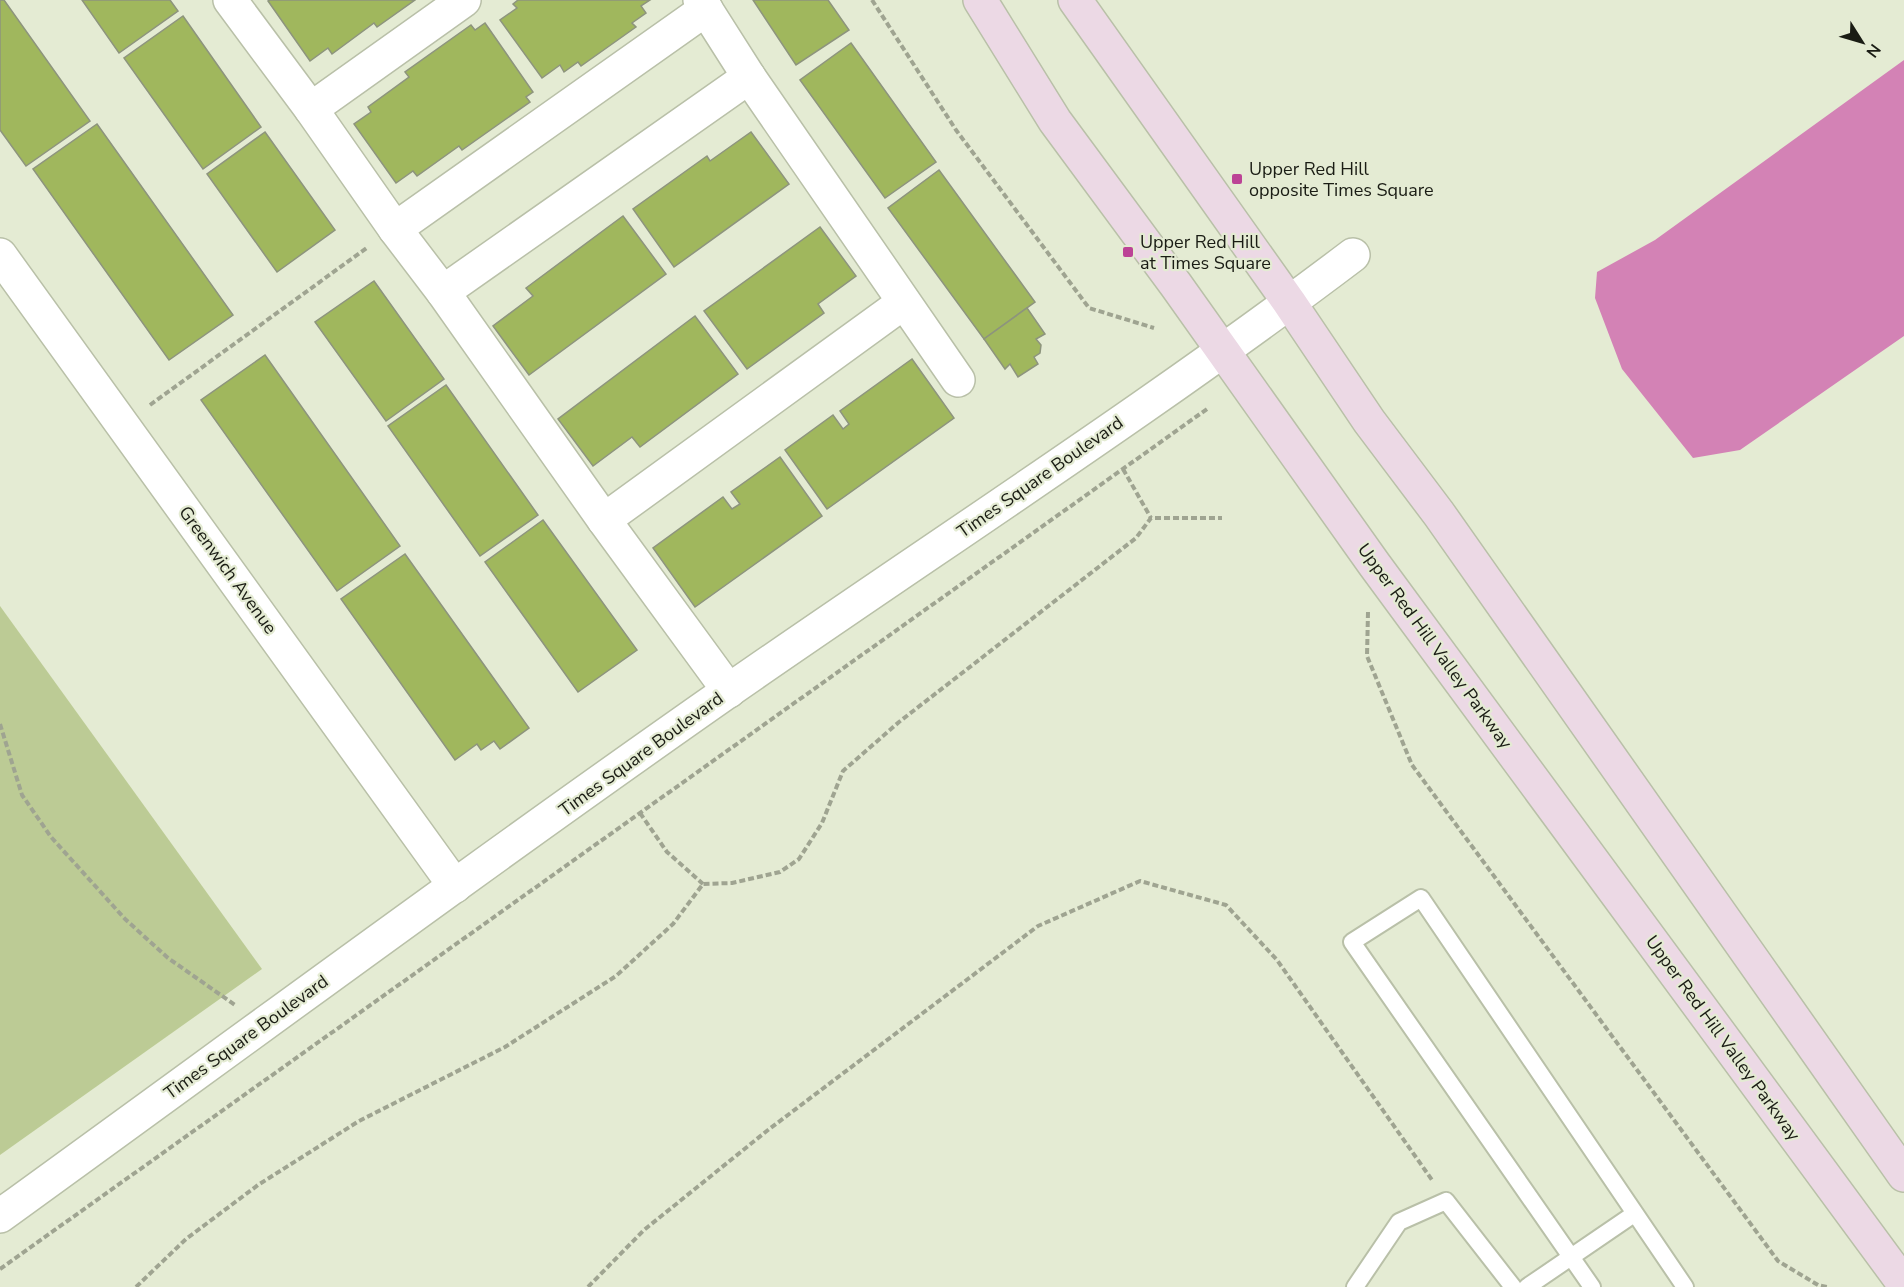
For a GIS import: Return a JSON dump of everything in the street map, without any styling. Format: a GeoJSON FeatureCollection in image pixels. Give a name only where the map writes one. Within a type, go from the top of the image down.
{"type":"FeatureCollection","features":[{"type":"Feature","properties":{"kind":"main road","name":"Upper Red Hill Valley Parkway"},"geometry":{"type":"LineString","coordinates":[[980,0],[1055,121],[1308,469],[1374,564],[1904,1284]]}},
{"type":"Feature","properties":{"kind":"main road"},"geometry":{"type":"LineString","coordinates":[[1075,0],[1289,302],[1369,421],[1439,514],[1904,1175]]}},
{"type":"Feature","properties":{"kind":"street"},"geometry":{"type":"LineString","coordinates":[[230,0],[311,109],[383,237],[443,292],[604,520],[729,691]]}},
{"type":"Feature","properties":{"kind":"street"},"geometry":{"type":"LineString","coordinates":[[311,109],[464,0]]}},
{"type":"Feature","properties":{"kind":"street"},"geometry":{"type":"LineString","coordinates":[[383,237],[703,4],[748,77],[958,380]]}},
{"type":"Feature","properties":{"kind":"street"},"geometry":{"type":"LineString","coordinates":[[443,292],[748,77]]}},
{"type":"Feature","properties":{"kind":"street","name":"Greenwich Avenue"},"geometry":{"type":"LineString","coordinates":[[0,255],[455,886]]}},
{"type":"Feature","properties":{"kind":"street","name":"Times Square Boulevard"},"geometry":{"type":"LineString","coordinates":[[0,1216],[455,886],[729,691],[1223,351],[1353,255]]}},
{"type":"Feature","properties":{"kind":"street"},"geometry":{"type":"LineString","coordinates":[[604,520],[903,303]]}},
{"type":"Feature","properties":{"kind":"lane"},"geometry":{"type":"LineString","coordinates":[[1592,1287],[1352,942],[1421,898],[1685,1287]]}},
{"type":"Feature","properties":{"kind":"lane"},"geometry":{"type":"LineString","coordinates":[[1355,1287],[1399,1222],[1446,1200],[1514,1287]]}},
{"type":"Feature","properties":{"kind":"lane"},"geometry":{"type":"LineString","coordinates":[[1527,1287],[1634,1214]]}},
{"type":"Feature","properties":{"kind":"path"},"geometry":{"type":"LineString","coordinates":[[872,0],[956,129],[1089,308],[1154,328]]}},
{"type":"Feature","properties":{"kind":"path"},"geometry":{"type":"LineString","coordinates":[[150,405],[383,237]]}},
{"type":"Feature","properties":{"kind":"path"},"geometry":{"type":"LineString","coordinates":[[0,1269],[1207,409]]}},
{"type":"Feature","properties":{"kind":"path"},"geometry":{"type":"LineString","coordinates":[[1123,468],[1150,518]]}},
{"type":"Feature","properties":{"kind":"path"},"geometry":{"type":"LineString","coordinates":[[1150,518],[1222,518]]}},
{"type":"Feature","properties":{"kind":"path"},"geometry":{"type":"LineString","coordinates":[[640,813],[667,852],[703,884],[732,883],[780,872],[800,859],[822,823],[843,771],[899,722],[1136,538],[1150,518]]}},
{"type":"Feature","properties":{"kind":"path"},"geometry":{"type":"LineString","coordinates":[[1368,611],[1367,656],[1412,765],[1778,1261],[1818,1285],[1827,1287]]}},
{"type":"Feature","properties":{"kind":"path"},"geometry":{"type":"LineString","coordinates":[[0,724],[22,795],[51,837],[125,918],[168,958],[236,1005]]}},
{"type":"Feature","properties":{"kind":"path"},"geometry":{"type":"LineString","coordinates":[[588,1287],[653,1222],[768,1130],[1038,926],[1140,881],[1226,905],[1277,960],[1446,1200]]}},
{"type":"Feature","properties":{"kind":"path"},"geometry":{"type":"LineString","coordinates":[[136,1287],[186,1239],[258,1185],[359,1121],[505,1047],[615,976],[673,924],[703,884]]}},
{"type":"Feature","properties":{"kind":"green space"},"geometry":{"type":"Polygon","coordinates":[[[0,606],[262,969],[0,1155],[0,606]]]}},
{"type":"Feature","properties":{"kind":"shaded area"},"geometry":{"type":"Polygon","coordinates":[[[1904,60],[1904,336],[1740,450],[1693,458],[1622,369],[1595,298],[1597,272],[1655,240],[1904,60]]]}},
{"type":"Feature","properties":{"kind":"building"},"geometry":{"type":"Polygon","coordinates":[[[0,0],[4,0],[90,121],[26,166],[0,130],[0,0]]]}},
{"type":"Feature","properties":{"kind":"building"},"geometry":{"type":"Polygon","coordinates":[[[82,0],[170,0],[178,11],[119,53],[82,0]]]}},
{"type":"Feature","properties":{"kind":"building"},"geometry":{"type":"Polygon","coordinates":[[[415,0],[377,27],[374,23],[332,54],[328,48],[310,61],[268,1],[415,0]]]}},
{"type":"Feature","properties":{"kind":"building"},"geometry":{"type":"Polygon","coordinates":[[[518,0],[650,0],[641,6],[646,13],[632,23],[636,27],[581,66],[578,62],[564,72],[560,65],[542,78],[500,20],[517,8],[513,4],[518,0]]]}},
{"type":"Feature","properties":{"kind":"building"},"geometry":{"type":"Polygon","coordinates":[[[753,0],[828,0],[849,30],[796,65],[753,0]]]}},
{"type":"Feature","properties":{"kind":"building"},"geometry":{"type":"Polygon","coordinates":[[[183,16],[261,127],[203,169],[124,58],[183,16]]]}},
{"type":"Feature","properties":{"kind":"building"},"geometry":{"type":"Polygon","coordinates":[[[485,23],[533,92],[526,97],[530,102],[462,150],[459,146],[417,176],[413,171],[396,183],[354,124],[371,112],[368,107],[409,77],[405,72],[471,25],[475,30],[485,23]]]}},
{"type":"Feature","properties":{"kind":"building"},"geometry":{"type":"Polygon","coordinates":[[[851,43],[936,162],[885,198],[800,80],[851,43]]]}},
{"type":"Feature","properties":{"kind":"building"},"geometry":{"type":"Polygon","coordinates":[[[97,124],[233,315],[169,360],[33,169],[97,124]]]}},
{"type":"Feature","properties":{"kind":"building"},"geometry":{"type":"Polygon","coordinates":[[[265,132],[335,230],[277,272],[207,174],[265,132]]]}},
{"type":"Feature","properties":{"kind":"building"},"geometry":{"type":"Polygon","coordinates":[[[751,132],[789,184],[674,267],[633,209],[707,156],[710,161],[751,132]]]}},
{"type":"Feature","properties":{"kind":"building"},"geometry":{"type":"Polygon","coordinates":[[[939,170],[1035,302],[984,339],[888,208],[939,170]]]}},
{"type":"Feature","properties":{"kind":"building"},"geometry":{"type":"Polygon","coordinates":[[[623,216],[666,274],[529,375],[493,326],[533,296],[526,288],[623,216]]]}},
{"type":"Feature","properties":{"kind":"building"},"geometry":{"type":"Polygon","coordinates":[[[820,227],[856,276],[818,304],[824,313],[747,369],[704,311],[820,227]]]}},
{"type":"Feature","properties":{"kind":"building"},"geometry":{"type":"Polygon","coordinates":[[[374,281],[444,379],[386,421],[315,322],[374,281]]]}},
{"type":"Feature","properties":{"kind":"building"},"geometry":{"type":"Polygon","coordinates":[[[1027,308],[1045,334],[1036,339],[1041,345],[1040,353],[1034,357],[1038,364],[1018,377],[1010,364],[1005,369],[984,339],[1027,308]]]}},
{"type":"Feature","properties":{"kind":"building"},"geometry":{"type":"Polygon","coordinates":[[[695,316],[738,374],[640,447],[632,437],[593,466],[558,419],[695,316]]]}},
{"type":"Feature","properties":{"kind":"building"},"geometry":{"type":"Polygon","coordinates":[[[265,355],[400,546],[337,591],[201,400],[265,355]]]}},
{"type":"Feature","properties":{"kind":"building"},"geometry":{"type":"Polygon","coordinates":[[[912,359],[954,418],[827,509],[785,450],[833,415],[843,429],[849,424],[840,411],[912,359]]]}},
{"type":"Feature","properties":{"kind":"building"},"geometry":{"type":"Polygon","coordinates":[[[446,385],[538,515],[480,556],[388,426],[446,385]]]}},
{"type":"Feature","properties":{"kind":"building"},"geometry":{"type":"Polygon","coordinates":[[[780,457],[822,516],[695,607],[653,548],[723,497],[732,509],[740,504],[731,492],[780,457]]]}},
{"type":"Feature","properties":{"kind":"building"},"geometry":{"type":"Polygon","coordinates":[[[543,520],[637,650],[578,692],[485,562],[543,520]]]}},
{"type":"Feature","properties":{"kind":"building"},"geometry":{"type":"Polygon","coordinates":[[[405,554],[529,728],[500,749],[494,741],[481,750],[477,744],[455,760],[341,599],[405,554]]]}},
{"type":"Feature","properties":{"kind":"place","name":"Upper Red Hill opposite Times Square"},"geometry":{"type":"Point","coordinates":[1237,179]}},
{"type":"Feature","properties":{"kind":"place","name":"Upper Red Hill at Times Square"},"geometry":{"type":"Point","coordinates":[1128,252]}}]}
